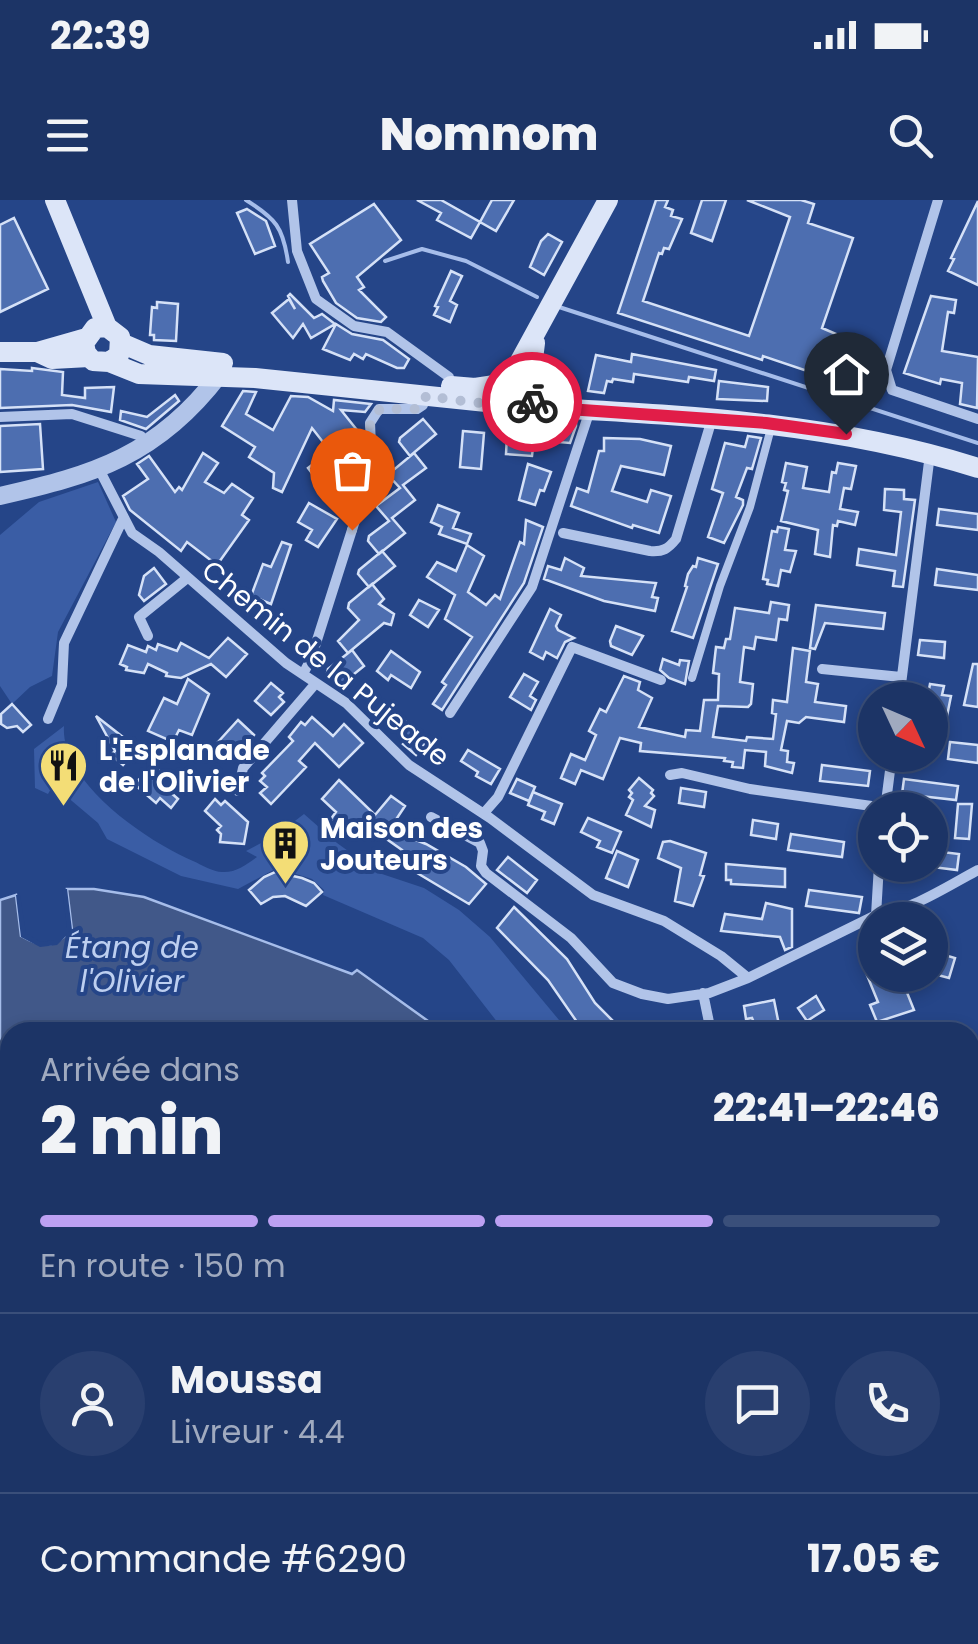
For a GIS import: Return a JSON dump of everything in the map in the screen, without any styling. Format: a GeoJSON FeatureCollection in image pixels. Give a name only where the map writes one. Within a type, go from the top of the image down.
{"type":"FeatureCollection","features":[{"type":"Feature","properties":{"kind":"main road"},"geometry":{"type":"LineString","coordinates":[[55,200],[82,261],[96,343],[140,374],[218,375],[496,404],[524,388],[538,332],[608,200]]}},
{"type":"Feature","properties":{"kind":"main road"},"geometry":{"type":"LineString","coordinates":[[0,352],[37,352],[52,359],[96,343],[119,355],[122,343],[166,358],[450,386],[524,388],[587,408],[772,424],[855,436],[978,468]]}},
{"type":"Feature","properties":{"kind":"street"},"geometry":{"type":"LineString","coordinates":[[292,200],[297,251],[316,299],[354,326],[388,332],[450,377],[450,386]]}},
{"type":"Feature","properties":{"kind":"street"},"geometry":{"type":"LineString","coordinates":[[938,200],[886,370],[892,390],[978,418]]}},
{"type":"Feature","properties":{"kind":"street"},"geometry":{"type":"LineString","coordinates":[[0,496],[73,480],[146,445],[175,424],[218,375]]}},
{"type":"Feature","properties":{"kind":"street"},"geometry":{"type":"LineString","coordinates":[[303,674],[372,467],[370,423],[380,409],[417,409],[426,396]]}},
{"type":"Feature","properties":{"kind":"street"},"geometry":{"type":"LineString","coordinates":[[450,713],[532,587],[587,408]]}},
{"type":"Feature","properties":{"kind":"street"},"geometry":{"type":"LineString","coordinates":[[0,417],[72,414],[141,436],[146,445]]}},
{"type":"Feature","properties":{"kind":"street"},"geometry":{"type":"LineString","coordinates":[[563,533],[650,551],[662,552],[671,546],[712,418]]}},
{"type":"Feature","properties":{"kind":"street"},"geometry":{"type":"LineString","coordinates":[[901,682],[930,454]]}},
{"type":"Feature","properties":{"kind":"street","name":"Chemin de la Pujeade"},"geometry":{"type":"LineString","coordinates":[[99,469],[132,533],[375,728],[409,765],[484,813],[592,894],[664,921],[721,956],[748,978]]}},
{"type":"Feature","properties":{"kind":"street"},"geometry":{"type":"LineString","coordinates":[[48,719],[62,685],[64,642],[122,519]]}},
{"type":"Feature","properties":{"kind":"street"},"geometry":{"type":"LineString","coordinates":[[148,636],[139,618],[186,579]]}},
{"type":"Feature","properties":{"kind":"street"},"geometry":{"type":"LineString","coordinates":[[484,813],[498,797],[572,648],[661,680]]}},
{"type":"Feature","properties":{"kind":"street"},"geometry":{"type":"LineString","coordinates":[[822,670],[901,678]]}},
{"type":"Feature","properties":{"kind":"street"},"geometry":{"type":"LineString","coordinates":[[238,791],[243,768],[316,683]]}},
{"type":"Feature","properties":{"kind":"street"},"geometry":{"type":"LineString","coordinates":[[670,775],[682,772],[750,789],[858,805]]}},
{"type":"Feature","properties":{"kind":"street"},"geometry":{"type":"LineString","coordinates":[[431,817],[480,843],[486,872],[572,938],[613,982],[642,994],[668,999],[703,994],[748,978],[858,924]]}},
{"type":"Feature","properties":{"kind":"street"},"geometry":{"type":"LineString","coordinates":[[916,902],[978,870]]}},
{"type":"Feature","properties":{"kind":"street"},"geometry":{"type":"LineString","coordinates":[[703,994],[709,1022]]}},
{"type":"Feature","properties":{"kind":"lane"},"geometry":{"type":"LineString","coordinates":[[692,678],[720,586],[750,507],[772,424]]}},
{"type":"Feature","properties":{"kind":"shaded area"},"geometry":{"type":"Polygon","coordinates":[[[98,482],[116,522],[58,632],[52,676],[30,687],[12,704],[0,686],[0,535],[39,502],[98,482]]]}},
{"type":"Feature","properties":{"kind":"shaded area"},"geometry":{"type":"Polygon","coordinates":[[[64,726],[76,768],[110,807],[153,839],[211,870],[231,871],[245,866],[257,857],[246,851],[304,814],[379,873],[424,888],[459,910],[490,937],[561,1022],[497,1022],[449,960],[423,938],[323,895],[324,890],[312,879],[277,868],[238,889],[181,876],[107,839],[98,823],[53,785],[48,794],[35,788],[34,749],[64,726]]]}},
{"type":"Feature","properties":{"kind":"water","name":"Étang de l'Olivier"},"geometry":{"type":"Polygon","coordinates":[[[67,889],[144,897],[352,974],[357,970],[429,1022],[0,1022],[0,900],[16,895],[21,936],[36,943],[48,945],[72,930],[67,889]]]}},
{"type":"Feature","properties":{"kind":"pier"},"geometry":{"type":"Polygon","coordinates":[[[62,889],[67,889],[72,930],[57,945],[40,947],[21,937],[16,895],[20,895],[26,933],[41,942],[54,940],[67,928],[62,889]]]}},
{"type":"Feature","properties":{"kind":"building"},"geometry":{"type":"Polygon","coordinates":[[[417,200],[441,200],[480,222],[471,238],[437,220],[441,213],[417,200]]]}},
{"type":"Feature","properties":{"kind":"building"},"geometry":{"type":"Polygon","coordinates":[[[492,200],[514,200],[496,231],[480,222],[492,200]]]}},
{"type":"Feature","properties":{"kind":"building"},"geometry":{"type":"Polygon","coordinates":[[[656,200],[668,200],[665,207],[673,210],[671,216],[682,219],[669,249],[659,253],[643,301],[749,336],[790,217],[747,200],[801,200],[814,204],[808,223],[853,238],[822,328],[859,344],[847,379],[843,383],[763,356],[762,360],[618,313],[656,200]]]}},
{"type":"Feature","properties":{"kind":"building"},"geometry":{"type":"Polygon","coordinates":[[[702,200],[726,200],[712,241],[691,233],[702,200]]]}},
{"type":"Feature","properties":{"kind":"building"},"geometry":{"type":"Polygon","coordinates":[[[978,201],[978,285],[948,271],[978,201]]]}},
{"type":"Feature","properties":{"kind":"building"},"geometry":{"type":"Polygon","coordinates":[[[374,204],[401,240],[357,277],[364,287],[359,290],[386,317],[381,322],[357,318],[336,303],[322,277],[329,273],[310,244],[374,204]]]}},
{"type":"Feature","properties":{"kind":"building"},"geometry":{"type":"Polygon","coordinates":[[[247,209],[266,221],[275,246],[255,254],[237,213],[247,209]]]}},
{"type":"Feature","properties":{"kind":"building"},"geometry":{"type":"Polygon","coordinates":[[[14,218],[48,289],[0,312],[0,225],[14,218]]]}},
{"type":"Feature","properties":{"kind":"building"},"geometry":{"type":"Polygon","coordinates":[[[548,234],[562,242],[544,275],[530,267],[548,234]]]}},
{"type":"Feature","properties":{"kind":"building"},"geometry":{"type":"Polygon","coordinates":[[[451,271],[462,276],[450,301],[457,305],[450,322],[434,315],[451,271]]]}},
{"type":"Feature","properties":{"kind":"building"},"geometry":{"type":"Polygon","coordinates":[[[290,294],[314,318],[322,314],[335,324],[311,338],[303,324],[293,338],[272,313],[289,299],[295,309],[290,294]]]}},
{"type":"Feature","properties":{"kind":"building"},"geometry":{"type":"Polygon","coordinates":[[[931,296],[956,300],[954,313],[948,312],[942,351],[978,357],[977,408],[960,404],[962,383],[941,379],[940,384],[904,373],[931,296]]]}},
{"type":"Feature","properties":{"kind":"building"},"geometry":{"type":"Polygon","coordinates":[[[157,302],[178,304],[176,341],[154,340],[154,335],[150,335],[152,307],[157,308],[157,302]]]}},
{"type":"Feature","properties":{"kind":"building"},"geometry":{"type":"Polygon","coordinates":[[[336,324],[352,334],[383,340],[409,359],[404,368],[366,354],[363,359],[354,354],[350,360],[323,349],[336,324]]]}},
{"type":"Feature","properties":{"kind":"building"},"geometry":{"type":"Polygon","coordinates":[[[632,354],[716,370],[714,381],[689,377],[688,382],[634,374],[633,382],[607,381],[604,393],[588,391],[596,355],[631,362],[632,354]]]}},
{"type":"Feature","properties":{"kind":"building"},"geometry":{"type":"Polygon","coordinates":[[[0,369],[63,372],[62,395],[85,398],[85,388],[114,387],[111,412],[72,405],[0,408],[0,369]]]}},
{"type":"Feature","properties":{"kind":"building"},"geometry":{"type":"Polygon","coordinates":[[[719,381],[768,387],[767,401],[717,399],[719,381]]]}},
{"type":"Feature","properties":{"kind":"building"},"geometry":{"type":"Polygon","coordinates":[[[243,391],[256,392],[246,414],[273,430],[291,396],[308,397],[333,411],[334,400],[371,404],[365,412],[341,410],[357,430],[334,448],[345,461],[343,466],[320,484],[308,468],[330,451],[312,428],[282,492],[273,488],[274,473],[249,457],[255,447],[222,426],[243,391]]]}},
{"type":"Feature","properties":{"kind":"building"},"geometry":{"type":"Polygon","coordinates":[[[175,395],[179,401],[146,429],[120,420],[121,411],[147,417],[175,395]]]}},
{"type":"Feature","properties":{"kind":"building"},"geometry":{"type":"Polygon","coordinates":[[[508,417],[576,426],[570,443],[534,440],[532,456],[506,454],[508,417]]]}},
{"type":"Feature","properties":{"kind":"building"},"geometry":{"type":"Polygon","coordinates":[[[423,419],[436,434],[410,456],[400,438],[423,419]]]}},
{"type":"Feature","properties":{"kind":"building"},"geometry":{"type":"Polygon","coordinates":[[[40,424],[43,469],[0,472],[0,426],[40,424]]]}},
{"type":"Feature","properties":{"kind":"building"},"geometry":{"type":"Polygon","coordinates":[[[463,431],[484,433],[481,469],[460,467],[463,431]]]}},
{"type":"Feature","properties":{"kind":"building"},"geometry":{"type":"Polygon","coordinates":[[[748,436],[761,438],[752,469],[747,468],[736,497],[743,500],[743,505],[724,543],[708,537],[723,493],[712,489],[725,443],[745,447],[748,436]]]}},
{"type":"Feature","properties":{"kind":"building"},"geometry":{"type":"Polygon","coordinates":[[[604,438],[640,439],[671,446],[664,475],[621,466],[612,491],[647,502],[651,490],[671,496],[659,533],[633,525],[632,528],[571,506],[577,488],[588,492],[599,451],[604,451],[604,438]]]}},
{"type":"Feature","properties":{"kind":"building"},"geometry":{"type":"Polygon","coordinates":[[[203,453],[218,463],[205,482],[224,493],[232,484],[253,498],[242,515],[249,520],[217,565],[187,542],[181,551],[130,510],[123,496],[148,479],[137,464],[149,456],[175,492],[179,487],[182,490],[203,453]]]}},
{"type":"Feature","properties":{"kind":"building"},"geometry":{"type":"Polygon","coordinates":[[[414,453],[426,468],[403,485],[415,500],[392,518],[405,533],[379,554],[368,541],[369,536],[389,521],[376,506],[400,488],[389,476],[414,453]]]}},
{"type":"Feature","properties":{"kind":"building"},"geometry":{"type":"Polygon","coordinates":[[[786,463],[807,467],[803,488],[829,492],[832,472],[836,473],[838,463],[856,466],[851,489],[844,488],[840,509],[858,512],[855,525],[838,521],[837,526],[833,525],[830,557],[815,554],[818,530],[781,521],[788,491],[782,482],[786,463]]]}},
{"type":"Feature","properties":{"kind":"building"},"geometry":{"type":"Polygon","coordinates":[[[528,464],[551,472],[535,505],[519,500],[528,464]]]}},
{"type":"Feature","properties":{"kind":"building"},"geometry":{"type":"Polygon","coordinates":[[[885,489],[904,490],[904,499],[915,500],[903,587],[893,586],[895,571],[857,565],[859,549],[896,555],[901,512],[884,510],[885,489]]]}},
{"type":"Feature","properties":{"kind":"building"},"geometry":{"type":"Polygon","coordinates":[[[309,503],[337,519],[318,547],[306,540],[312,530],[298,522],[309,503]]]}},
{"type":"Feature","properties":{"kind":"building"},"geometry":{"type":"Polygon","coordinates":[[[438,505],[459,513],[453,528],[471,534],[467,544],[439,534],[442,527],[431,522],[438,505]]]}},
{"type":"Feature","properties":{"kind":"building"},"geometry":{"type":"Polygon","coordinates":[[[939,509],[978,514],[978,530],[937,525],[939,509]]]}},
{"type":"Feature","properties":{"kind":"building"},"geometry":{"type":"Polygon","coordinates":[[[526,520],[543,527],[524,583],[442,710],[433,704],[446,685],[442,682],[472,637],[445,619],[455,595],[427,577],[437,562],[456,571],[467,545],[484,556],[468,592],[486,605],[495,595],[500,599],[520,542],[524,544],[526,520]]]}},
{"type":"Feature","properties":{"kind":"building"},"geometry":{"type":"Polygon","coordinates":[[[778,527],[789,529],[785,550],[796,551],[790,572],[781,570],[778,586],[763,579],[772,531],[777,532],[778,527]]]}},
{"type":"Feature","properties":{"kind":"building"},"geometry":{"type":"Polygon","coordinates":[[[282,542],[291,545],[271,604],[251,596],[263,564],[271,567],[282,542]]]}},
{"type":"Feature","properties":{"kind":"building"},"geometry":{"type":"Polygon","coordinates":[[[382,551],[395,566],[369,587],[359,570],[382,551]]]}},
{"type":"Feature","properties":{"kind":"building"},"geometry":{"type":"Polygon","coordinates":[[[565,558],[584,568],[581,576],[656,583],[652,597],[658,598],[655,611],[604,601],[544,579],[548,566],[561,570],[565,558]]]}},
{"type":"Feature","properties":{"kind":"building"},"geometry":{"type":"Polygon","coordinates":[[[698,558],[718,564],[693,638],[672,631],[688,574],[696,567],[698,558]]]}},
{"type":"Feature","properties":{"kind":"building"},"geometry":{"type":"Polygon","coordinates":[[[154,568],[166,584],[144,601],[139,595],[144,576],[154,568]]]}},
{"type":"Feature","properties":{"kind":"building"},"geometry":{"type":"Polygon","coordinates":[[[937,569],[978,575],[978,590],[935,585],[937,569]]]}},
{"type":"Feature","properties":{"kind":"building"},"geometry":{"type":"Polygon","coordinates":[[[372,584],[384,599],[379,604],[394,614],[391,625],[384,623],[348,653],[338,641],[359,620],[348,608],[349,603],[372,584]]]}},
{"type":"Feature","properties":{"kind":"building"},"geometry":{"type":"Polygon","coordinates":[[[419,600],[439,610],[428,627],[410,615],[419,600]]]}},
{"type":"Feature","properties":{"kind":"building"},"geometry":{"type":"Polygon","coordinates":[[[771,602],[789,605],[787,620],[779,619],[776,640],[756,637],[754,649],[744,647],[740,682],[753,684],[751,704],[718,706],[713,737],[773,739],[773,700],[787,702],[793,648],[810,651],[806,682],[818,684],[815,702],[846,706],[844,722],[806,717],[799,723],[787,721],[781,750],[788,751],[787,762],[794,763],[792,773],[765,766],[766,752],[745,750],[743,768],[732,767],[733,762],[724,761],[725,758],[640,751],[641,743],[620,738],[603,779],[581,770],[575,784],[561,778],[571,754],[585,760],[596,735],[589,731],[600,709],[606,712],[624,676],[640,682],[638,690],[652,698],[639,727],[685,737],[686,730],[700,731],[704,700],[718,700],[719,674],[713,673],[716,647],[724,648],[726,639],[730,639],[735,608],[769,613],[771,602]]]}},
{"type":"Feature","properties":{"kind":"building"},"geometry":{"type":"Polygon","coordinates":[[[816,605],[885,613],[883,629],[825,623],[815,649],[810,648],[816,605]]]}},
{"type":"Feature","properties":{"kind":"building"},"geometry":{"type":"Polygon","coordinates":[[[550,609],[561,615],[558,630],[574,638],[565,642],[557,658],[546,652],[543,659],[530,652],[550,609]]]}},
{"type":"Feature","properties":{"kind":"building"},"geometry":{"type":"Polygon","coordinates":[[[616,626],[643,636],[632,655],[611,646],[616,626]]]}},
{"type":"Feature","properties":{"kind":"building"},"geometry":{"type":"Polygon","coordinates":[[[228,638],[247,654],[226,677],[211,664],[181,678],[166,676],[167,673],[148,664],[144,673],[126,670],[120,664],[128,645],[146,652],[148,646],[156,650],[158,644],[177,651],[181,643],[209,658],[228,638]]]}},
{"type":"Feature","properties":{"kind":"building"},"geometry":{"type":"Polygon","coordinates":[[[920,640],[945,642],[944,658],[918,655],[920,640]]]}},
{"type":"Feature","properties":{"kind":"building"},"geometry":{"type":"Polygon","coordinates":[[[352,650],[364,666],[338,687],[328,669],[352,650]]]}},
{"type":"Feature","properties":{"kind":"building"},"geometry":{"type":"Polygon","coordinates":[[[391,651],[420,672],[411,688],[391,675],[388,680],[377,671],[391,651]]]}},
{"type":"Feature","properties":{"kind":"building"},"geometry":{"type":"Polygon","coordinates":[[[663,659],[679,665],[680,660],[689,661],[685,684],[660,670],[663,659]]]}},
{"type":"Feature","properties":{"kind":"building"},"geometry":{"type":"Polygon","coordinates":[[[973,664],[978,664],[978,707],[964,705],[973,664]]]}},
{"type":"Feature","properties":{"kind":"building"},"geometry":{"type":"Polygon","coordinates":[[[524,674],[538,682],[530,696],[536,700],[531,710],[510,697],[524,674]]]}},
{"type":"Feature","properties":{"kind":"building"},"geometry":{"type":"Polygon","coordinates":[[[188,679],[209,694],[192,735],[179,730],[173,742],[148,731],[164,698],[177,704],[188,679]]]}},
{"type":"Feature","properties":{"kind":"building"},"geometry":{"type":"Polygon","coordinates":[[[271,683],[283,693],[279,697],[284,702],[271,715],[255,701],[271,683]]]}},
{"type":"Feature","properties":{"kind":"building"},"geometry":{"type":"Polygon","coordinates":[[[12,704],[31,725],[23,732],[17,726],[7,728],[1,724],[1,714],[12,704]]]}},
{"type":"Feature","properties":{"kind":"building"},"geometry":{"type":"Polygon","coordinates":[[[96,716],[137,748],[123,765],[111,755],[115,751],[96,716]]]}},
{"type":"Feature","properties":{"kind":"building"},"geometry":{"type":"Polygon","coordinates":[[[312,717],[333,736],[344,724],[363,743],[339,767],[315,743],[299,761],[306,767],[271,804],[260,793],[267,787],[260,781],[265,776],[262,773],[293,741],[289,737],[301,722],[305,725],[312,717]]]}},
{"type":"Feature","properties":{"kind":"building"},"geometry":{"type":"Polygon","coordinates":[[[238,720],[254,735],[238,757],[218,742],[238,720]]]}},
{"type":"Feature","properties":{"kind":"building"},"geometry":{"type":"Polygon","coordinates":[[[405,721],[429,739],[416,755],[403,744],[407,739],[398,731],[405,721]]]}},
{"type":"Feature","properties":{"kind":"building"},"geometry":{"type":"Polygon","coordinates":[[[950,742],[978,745],[978,763],[948,759],[950,742]]]}},
{"type":"Feature","properties":{"kind":"building"},"geometry":{"type":"Polygon","coordinates":[[[468,750],[500,769],[491,784],[461,761],[468,750]]]}},
{"type":"Feature","properties":{"kind":"building"},"geometry":{"type":"Polygon","coordinates":[[[822,765],[870,772],[868,786],[820,781],[822,765]]]}},
{"type":"Feature","properties":{"kind":"building"},"geometry":{"type":"Polygon","coordinates":[[[154,766],[166,777],[160,783],[178,799],[171,808],[160,798],[156,803],[134,784],[154,766]]]}},
{"type":"Feature","properties":{"kind":"building"},"geometry":{"type":"Polygon","coordinates":[[[639,778],[653,790],[654,796],[645,806],[655,810],[651,827],[626,815],[633,800],[629,790],[639,778]]]}},
{"type":"Feature","properties":{"kind":"building"},"geometry":{"type":"Polygon","coordinates":[[[517,779],[535,787],[529,801],[510,793],[517,779]]]}},
{"type":"Feature","properties":{"kind":"building"},"geometry":{"type":"Polygon","coordinates":[[[904,779],[958,786],[956,800],[948,799],[948,792],[902,792],[904,779]]]}},
{"type":"Feature","properties":{"kind":"building"},"geometry":{"type":"Polygon","coordinates":[[[339,780],[375,815],[391,796],[405,806],[393,824],[398,833],[466,867],[486,884],[469,904],[397,861],[402,850],[361,821],[349,835],[330,820],[336,812],[322,799],[339,780]]]}},
{"type":"Feature","properties":{"kind":"building"},"geometry":{"type":"Polygon","coordinates":[[[681,788],[706,792],[704,807],[679,803],[681,788]]]}},
{"type":"Feature","properties":{"kind":"building"},"geometry":{"type":"Polygon","coordinates":[[[533,792],[562,804],[554,824],[542,819],[545,812],[528,805],[533,792]]]}},
{"type":"Feature","properties":{"kind":"building"},"geometry":{"type":"Polygon","coordinates":[[[215,799],[221,805],[225,801],[248,822],[244,844],[220,842],[217,830],[221,826],[205,811],[215,799]]]}},
{"type":"Feature","properties":{"kind":"building"},"geometry":{"type":"Polygon","coordinates":[[[958,804],[972,804],[969,839],[955,838],[958,804]]]}},
{"type":"Feature","properties":{"kind":"building"},"geometry":{"type":"Polygon","coordinates":[[[588,818],[621,832],[612,853],[597,847],[600,841],[581,832],[588,818]]]}},
{"type":"Feature","properties":{"kind":"building"},"geometry":{"type":"Polygon","coordinates":[[[753,820],[778,824],[776,839],[751,835],[753,820]]]}},
{"type":"Feature","properties":{"kind":"building"},"geometry":{"type":"Polygon","coordinates":[[[791,834],[844,842],[842,857],[788,850],[791,834]]]}},
{"type":"Feature","properties":{"kind":"building"},"geometry":{"type":"Polygon","coordinates":[[[663,842],[706,853],[700,875],[704,876],[693,906],[675,901],[681,868],[658,858],[663,842]]]}},
{"type":"Feature","properties":{"kind":"building"},"geometry":{"type":"Polygon","coordinates":[[[617,851],[638,860],[628,887],[606,878],[617,851]]]}},
{"type":"Feature","properties":{"kind":"building"},"geometry":{"type":"Polygon","coordinates":[[[948,853],[959,854],[957,870],[948,869],[948,853]]]}},
{"type":"Feature","properties":{"kind":"building"},"geometry":{"type":"Polygon","coordinates":[[[508,857],[537,880],[527,893],[497,870],[508,857]]]}},
{"type":"Feature","properties":{"kind":"building"},"geometry":{"type":"Polygon","coordinates":[[[726,864],[785,869],[785,887],[731,884],[731,880],[726,880],[726,864]]]}},
{"type":"Feature","properties":{"kind":"building","name":"Maison des Jouteurs"},"geometry":{"type":"Polygon","coordinates":[[[275,872],[314,883],[322,892],[306,906],[285,896],[261,904],[249,890],[275,872]]]}},
{"type":"Feature","properties":{"kind":"building"},"geometry":{"type":"Polygon","coordinates":[[[809,890],[862,897],[858,913],[806,906],[809,890]]]}},
{"type":"Feature","properties":{"kind":"building"},"geometry":{"type":"Polygon","coordinates":[[[766,903],[792,909],[792,947],[785,950],[780,937],[721,931],[725,914],[762,919],[766,903]]]}},
{"type":"Feature","properties":{"kind":"building"},"geometry":{"type":"Polygon","coordinates":[[[514,907],[567,959],[595,1003],[614,1022],[577,1022],[548,980],[497,928],[514,907]]]}},
{"type":"Feature","properties":{"kind":"building"},"geometry":{"type":"Polygon","coordinates":[[[948,956],[955,958],[948,978],[948,956]]]}},
{"type":"Feature","properties":{"kind":"building"},"geometry":{"type":"Polygon","coordinates":[[[874,992],[907,992],[914,1010],[877,1022],[870,1005],[878,1002],[874,992]]]}},
{"type":"Feature","properties":{"kind":"building"},"geometry":{"type":"Polygon","coordinates":[[[816,996],[824,1010],[807,1021],[798,1008],[816,996]]]}},
{"type":"Feature","properties":{"kind":"building"},"geometry":{"type":"Polygon","coordinates":[[[774,1000],[778,1022],[746,1019],[744,1006],[774,1000]]]}},
{"type":"Feature","properties":{"kind":"waterway"},"geometry":{"type":"LineString","coordinates":[[246,200],[276,225],[288,262]]}},
{"type":"Feature","properties":{"kind":"waterway"},"geometry":{"type":"LineString","coordinates":[[385,261],[422,249],[466,261],[537,297]]}},
{"type":"Feature","properties":{"kind":"waterway"},"geometry":{"type":"LineString","coordinates":[[559,307],[978,443]]}},
{"type":"Feature","properties":{"kind":"way so far"},"geometry":{"type":"LineString","coordinates":[[352,530],[372,467],[370,423],[380,409],[417,409],[426,396],[496,404],[532,402]]}},
{"type":"Feature","properties":{"kind":"place","name":"L'Esplanade de l'Olivier"},"geometry":{"type":"Point","coordinates":[64,808]}},
{"type":"Feature","properties":{"kind":"place","name":"Maison des Jouteurs"},"geometry":{"type":"Point","coordinates":[285,886]}},
{"type":"Feature","properties":{"kind":"route"},"geometry":{"type":"LineString","coordinates":[[532,402],[554,408],[766,423],[846,434]]}}]}
